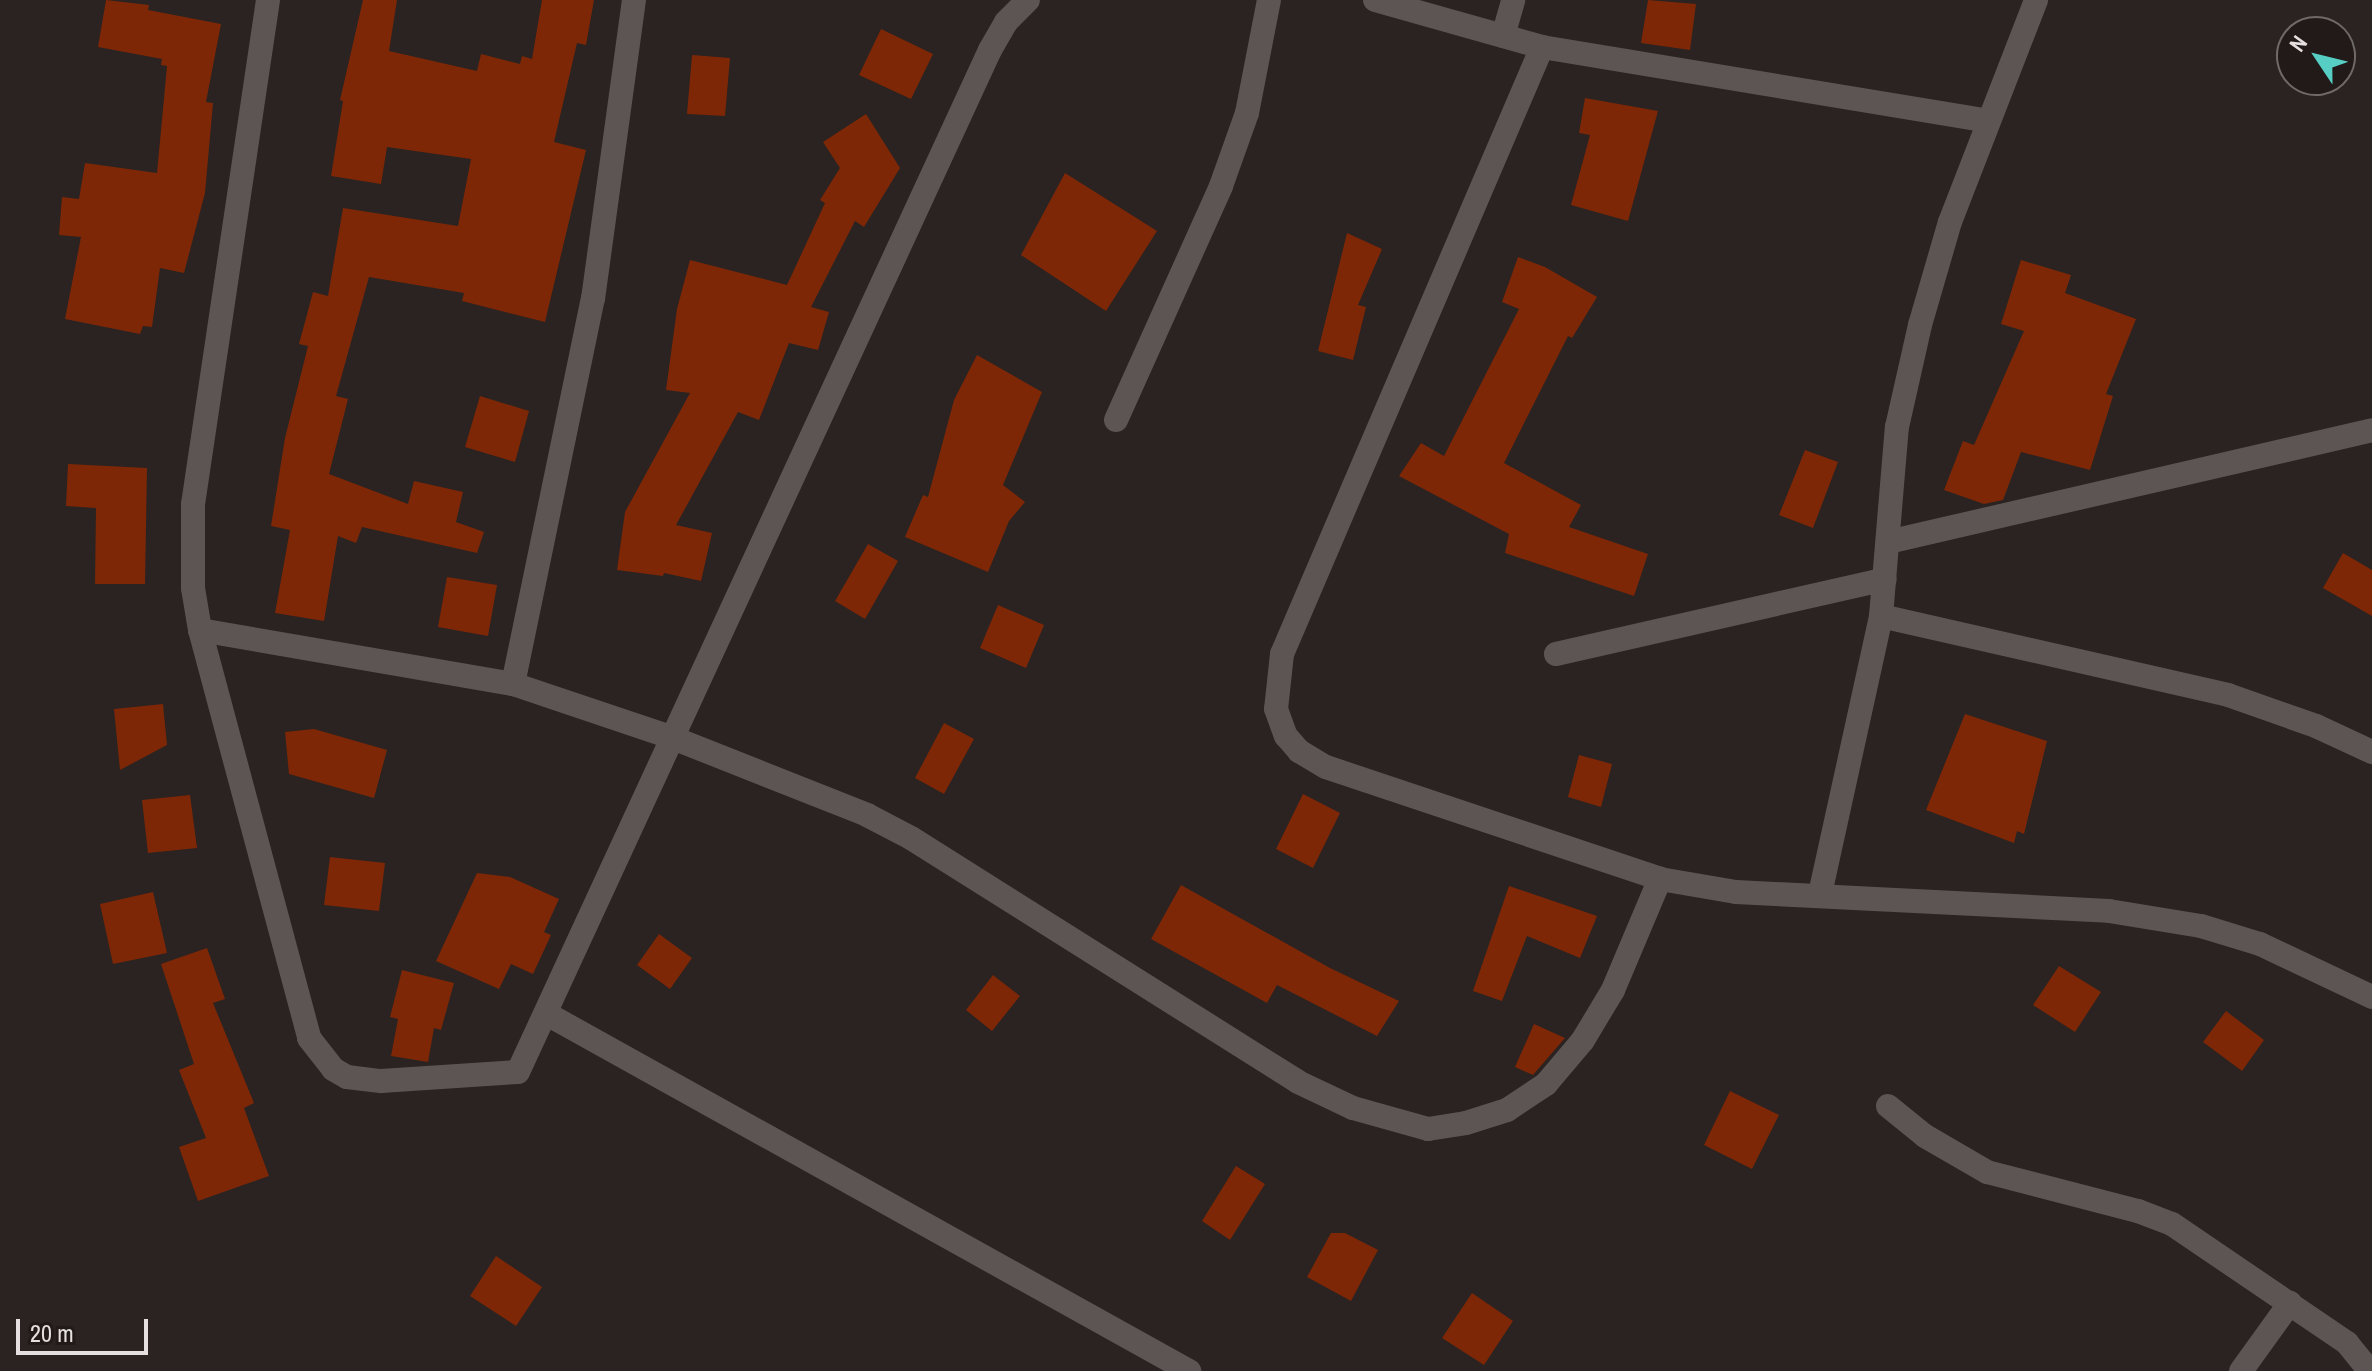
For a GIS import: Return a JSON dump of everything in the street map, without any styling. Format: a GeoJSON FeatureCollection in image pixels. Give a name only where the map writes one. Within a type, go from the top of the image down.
{"type":"FeatureCollection","features":[{"type":"Feature","properties":{"kind":"street"},"geometry":{"type":"LineString","coordinates":[[268,0],[193,504],[193,588],[200,630],[301,1016],[322,1058],[333,1069],[364,1081],[518,1072],[990,50],[1006,22],[1028,0]]}},
{"type":"Feature","properties":{"kind":"street"},"geometry":{"type":"LineString","coordinates":[[513,684],[593,299],[634,0]]}},
{"type":"Feature","properties":{"kind":"street"},"geometry":{"type":"LineString","coordinates":[[1116,420],[1221,186],[1247,113],[1269,0]]}},
{"type":"Feature","properties":{"kind":"street"},"geometry":{"type":"LineString","coordinates":[[1375,0],[1542,47],[1987,121]]}},
{"type":"Feature","properties":{"kind":"street"},"geometry":{"type":"LineString","coordinates":[[1503,36],[1513,0]]}},
{"type":"Feature","properties":{"kind":"street"},"geometry":{"type":"LineString","coordinates":[[1820,894],[1881,616],[1897,427],[1920,325],[1950,222],[2036,0]]}},
{"type":"Feature","properties":{"kind":"street"},"geometry":{"type":"LineString","coordinates":[[1542,47],[1282,654],[1276,709],[1286,736],[1299,751],[1326,767],[1660,879],[1736,892],[2109,911],[2201,926],[2260,944],[2372,997]]}},
{"type":"Feature","properties":{"kind":"street"},"geometry":{"type":"LineString","coordinates":[[1888,542],[2372,430]]}},
{"type":"Feature","properties":{"kind":"street"},"geometry":{"type":"LineString","coordinates":[[1556,654],[1885,579]]}},
{"type":"Feature","properties":{"kind":"street"},"geometry":{"type":"LineString","coordinates":[[1881,616],[2228,695],[2316,726],[2372,752]]}},
{"type":"Feature","properties":{"kind":"street"},"geometry":{"type":"LineString","coordinates":[[200,630],[513,684],[673,738],[867,815],[911,838],[1298,1082],[1353,1108],[1395,1123],[1428,1129],[1466,1123],[1507,1110],[1546,1084],[1583,1040],[1613,990],[1660,879]]}},
{"type":"Feature","properties":{"kind":"street"},"geometry":{"type":"LineString","coordinates":[[547,1014],[1189,1371]]}},
{"type":"Feature","properties":{"kind":"street"},"geometry":{"type":"LineString","coordinates":[[1888,1106],[1925,1136],[1987,1172],[2138,1211],[2172,1224],[2347,1343],[2370,1371]]}},
{"type":"Feature","properties":{"kind":"street"},"geometry":{"type":"LineString","coordinates":[[2241,1371],[2290,1303]]}},
{"type":"Feature","properties":{"kind":"building"},"geometry":{"type":"Polygon","coordinates":[[[106,0],[149,5],[148,10],[221,24],[206,102],[213,103],[205,193],[184,273],[160,268],[152,327],[143,326],[140,334],[65,319],[81,237],[59,235],[62,197],[79,199],[85,163],[157,173],[167,66],[161,65],[162,59],[98,47],[106,0]]]}},
{"type":"Feature","properties":{"kind":"building"},"geometry":{"type":"Polygon","coordinates":[[[363,0],[397,0],[389,51],[477,71],[481,54],[520,64],[522,56],[532,59],[542,0],[594,0],[586,45],[577,43],[554,142],[586,150],[545,322],[462,301],[464,293],[369,277],[336,396],[348,399],[329,474],[408,504],[414,481],[463,492],[456,522],[484,532],[477,553],[362,527],[356,543],[338,536],[324,621],[275,613],[290,530],[271,526],[285,438],[308,346],[299,344],[313,292],[328,296],[343,208],[458,226],[471,159],[387,147],[381,184],[331,176],[343,101],[340,100],[363,0]]]}},
{"type":"Feature","properties":{"kind":"building"},"geometry":{"type":"Polygon","coordinates":[[[1648,0],[1696,4],[1690,50],[1641,43],[1648,0]]]}},
{"type":"Feature","properties":{"kind":"building"},"geometry":{"type":"Polygon","coordinates":[[[881,29],[933,54],[911,99],[859,75],[881,29]]]}},
{"type":"Feature","properties":{"kind":"building"},"geometry":{"type":"Polygon","coordinates":[[[692,55],[730,58],[725,116],[687,114],[692,55]]]}},
{"type":"Feature","properties":{"kind":"building"},"geometry":{"type":"Polygon","coordinates":[[[1585,98],[1658,111],[1628,221],[1571,205],[1590,135],[1579,133],[1585,98]]]}},
{"type":"Feature","properties":{"kind":"building"},"geometry":{"type":"Polygon","coordinates":[[[866,114],[900,168],[864,227],[855,221],[811,307],[829,312],[818,350],[789,343],[759,420],[738,412],[676,525],[712,533],[701,581],[664,573],[663,576],[617,570],[625,512],[690,393],[666,390],[677,309],[690,260],[787,285],[825,203],[820,200],[840,168],[823,142],[866,114]]]}},
{"type":"Feature","properties":{"kind":"building"},"geometry":{"type":"Polygon","coordinates":[[[1065,173],[1157,231],[1106,311],[1021,255],[1065,173]]]}},
{"type":"Feature","properties":{"kind":"building"},"geometry":{"type":"Polygon","coordinates":[[[1347,233],[1382,249],[1358,305],[1366,307],[1353,360],[1318,351],[1347,233]]]}},
{"type":"Feature","properties":{"kind":"building"},"geometry":{"type":"Polygon","coordinates":[[[1518,257],[1545,267],[1597,297],[1572,338],[1568,336],[1504,463],[1581,505],[1569,527],[1648,554],[1634,596],[1505,553],[1509,534],[1399,476],[1421,443],[1444,456],[1519,309],[1502,302],[1518,257]]]}},
{"type":"Feature","properties":{"kind":"building"},"geometry":{"type":"Polygon","coordinates":[[[2021,260],[2071,275],[2065,293],[2136,319],[2106,394],[2113,396],[2090,470],[2021,452],[2003,500],[1984,504],[1944,490],[1963,441],[1974,445],[2024,331],[2001,324],[2021,260]]]}},
{"type":"Feature","properties":{"kind":"building"},"geometry":{"type":"Polygon","coordinates":[[[977,355],[1042,392],[1003,485],[1025,502],[1009,521],[988,572],[905,537],[923,495],[928,497],[954,400],[977,355]]]}},
{"type":"Feature","properties":{"kind":"building"},"geometry":{"type":"Polygon","coordinates":[[[480,396],[529,411],[515,462],[465,447],[480,396]]]}},
{"type":"Feature","properties":{"kind":"building"},"geometry":{"type":"Polygon","coordinates":[[[1805,450],[1838,462],[1813,528],[1779,515],[1805,450]]]}},
{"type":"Feature","properties":{"kind":"building"},"geometry":{"type":"Polygon","coordinates":[[[68,464],[147,468],[145,584],[95,584],[96,508],[66,506],[68,464]]]}},
{"type":"Feature","properties":{"kind":"building"},"geometry":{"type":"Polygon","coordinates":[[[868,544],[898,561],[865,619],[835,601],[868,544]]]}},
{"type":"Feature","properties":{"kind":"building"},"geometry":{"type":"Polygon","coordinates":[[[2343,553],[2372,570],[2372,616],[2323,588],[2343,553]]]}},
{"type":"Feature","properties":{"kind":"building"},"geometry":{"type":"Polygon","coordinates":[[[447,577],[497,585],[488,636],[438,627],[447,577]]]}},
{"type":"Feature","properties":{"kind":"building"},"geometry":{"type":"Polygon","coordinates":[[[998,605],[1044,625],[1026,668],[980,648],[998,605]]]}},
{"type":"Feature","properties":{"kind":"building"},"geometry":{"type":"Polygon","coordinates":[[[163,704],[167,745],[120,770],[114,709],[163,704]]]}},
{"type":"Feature","properties":{"kind":"building"},"geometry":{"type":"Polygon","coordinates":[[[1965,714],[2047,741],[2024,834],[2017,831],[2014,843],[1926,810],[1965,714]]]}},
{"type":"Feature","properties":{"kind":"building"},"geometry":{"type":"Polygon","coordinates":[[[944,723],[974,739],[944,794],[915,778],[944,723]]]}},
{"type":"Feature","properties":{"kind":"building"},"geometry":{"type":"Polygon","coordinates":[[[314,729],[387,750],[374,798],[289,774],[285,732],[314,729]]]}},
{"type":"Feature","properties":{"kind":"building"},"geometry":{"type":"Polygon","coordinates":[[[1579,755],[1612,764],[1601,807],[1568,797],[1579,755]]]}},
{"type":"Feature","properties":{"kind":"building"},"geometry":{"type":"Polygon","coordinates":[[[1303,794],[1340,813],[1313,868],[1276,849],[1303,794]]]}},
{"type":"Feature","properties":{"kind":"building"},"geometry":{"type":"Polygon","coordinates":[[[190,795],[197,848],[148,853],[142,800],[190,795]]]}},
{"type":"Feature","properties":{"kind":"building"},"geometry":{"type":"Polygon","coordinates":[[[330,857],[385,863],[379,911],[324,905],[330,857]]]}},
{"type":"Feature","properties":{"kind":"building"},"geometry":{"type":"Polygon","coordinates":[[[477,873],[510,877],[559,899],[544,932],[551,935],[533,974],[511,964],[499,989],[436,961],[477,873]]]}},
{"type":"Feature","properties":{"kind":"building"},"geometry":{"type":"Polygon","coordinates":[[[1181,885],[1330,968],[1399,1001],[1377,1036],[1277,985],[1267,1003],[1151,939],[1181,885]]]}},
{"type":"Feature","properties":{"kind":"building"},"geometry":{"type":"Polygon","coordinates":[[[1509,886],[1597,916],[1580,958],[1527,936],[1502,1001],[1473,991],[1509,886]]]}},
{"type":"Feature","properties":{"kind":"building"},"geometry":{"type":"Polygon","coordinates":[[[153,892],[167,953],[113,964],[100,904],[153,892]]]}},
{"type":"Feature","properties":{"kind":"building"},"geometry":{"type":"Polygon","coordinates":[[[659,934],[692,958],[670,989],[637,965],[659,934]]]}},
{"type":"Feature","properties":{"kind":"building"},"geometry":{"type":"Polygon","coordinates":[[[207,948],[225,999],[213,1003],[254,1103],[244,1108],[269,1176],[198,1201],[179,1147],[206,1138],[179,1070],[194,1064],[161,964],[207,948]]]}},
{"type":"Feature","properties":{"kind":"building"},"geometry":{"type":"Polygon","coordinates":[[[2059,966],[2101,992],[2075,1032],[2033,1005],[2059,966]]]}},
{"type":"Feature","properties":{"kind":"building"},"geometry":{"type":"Polygon","coordinates":[[[402,970],[454,983],[441,1030],[434,1028],[428,1062],[391,1056],[398,1019],[390,1017],[402,970]]]}},
{"type":"Feature","properties":{"kind":"building"},"geometry":{"type":"Polygon","coordinates":[[[993,975],[1020,996],[992,1031],[966,1010],[993,975]]]}},
{"type":"Feature","properties":{"kind":"building"},"geometry":{"type":"Polygon","coordinates":[[[2226,1011],[2264,1040],[2242,1071],[2203,1042],[2226,1011]]]}},
{"type":"Feature","properties":{"kind":"building"},"geometry":{"type":"Polygon","coordinates":[[[1534,1024],[1565,1038],[1533,1075],[1515,1067],[1534,1024]]]}},
{"type":"Feature","properties":{"kind":"building"},"geometry":{"type":"Polygon","coordinates":[[[1730,1091],[1779,1115],[1752,1169],[1704,1145],[1730,1091]]]}},
{"type":"Feature","properties":{"kind":"building"},"geometry":{"type":"Polygon","coordinates":[[[1236,1166],[1265,1184],[1230,1240],[1202,1221],[1236,1166]]]}},
{"type":"Feature","properties":{"kind":"building"},"geometry":{"type":"Polygon","coordinates":[[[1331,1233],[1345,1233],[1378,1250],[1351,1301],[1307,1277],[1331,1233]]]}},
{"type":"Feature","properties":{"kind":"building"},"geometry":{"type":"Polygon","coordinates":[[[496,1256],[542,1287],[516,1326],[470,1296],[496,1256]]]}},
{"type":"Feature","properties":{"kind":"building"},"geometry":{"type":"Polygon","coordinates":[[[1472,1293],[1513,1321],[1484,1365],[1442,1338],[1472,1293]]]}}]}
